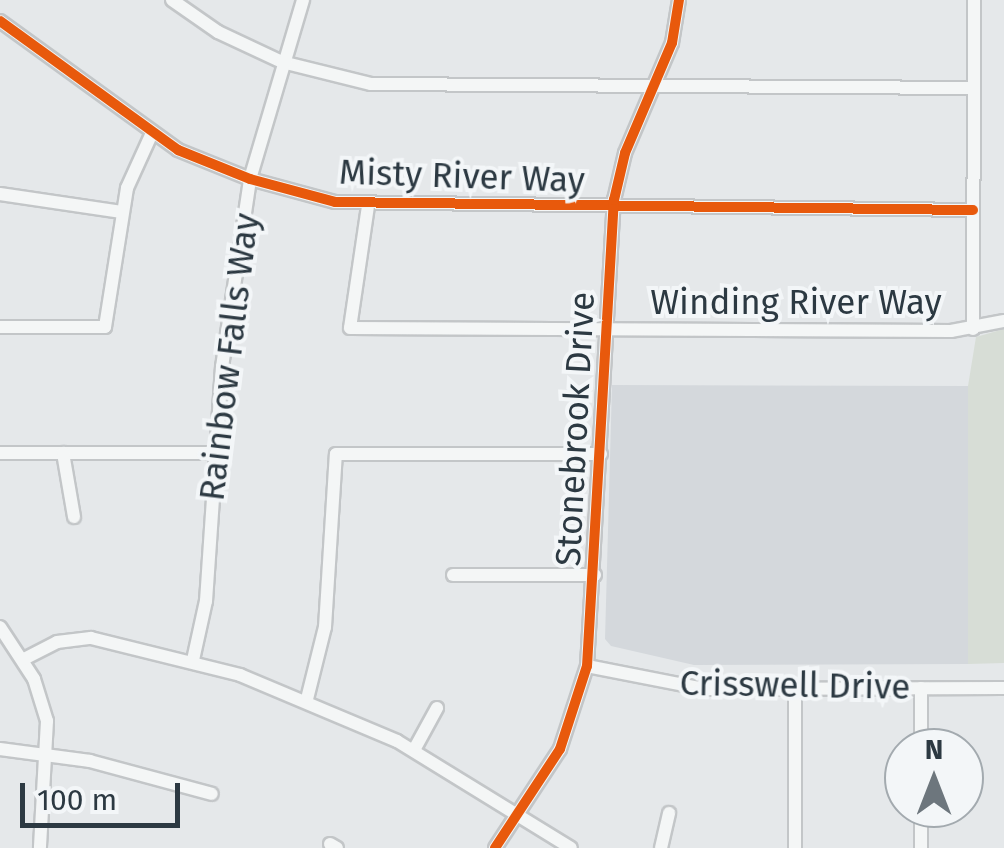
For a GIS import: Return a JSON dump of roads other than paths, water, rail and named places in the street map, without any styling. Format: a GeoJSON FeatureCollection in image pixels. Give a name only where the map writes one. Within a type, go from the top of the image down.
{"type":"FeatureCollection","features":[{"type":"Feature","properties":{"kind":"street"},"geometry":{"type":"LineString","coordinates":[[172,0],[218,32],[282,62],[398,86],[974,88]]}},
{"type":"Feature","properties":{"kind":"street","name":"Rainbow Falls Way"},"geometry":{"type":"LineString","coordinates":[[193,660],[206,601],[214,453],[250,179],[303,0]]}},
{"type":"Feature","properties":{"kind":"street","name":"Stonebrook Drive"},"geometry":{"type":"LineString","coordinates":[[495,848],[560,749],[587,666],[614,208],[625,153],[656,87],[679,0]]}},
{"type":"Feature","properties":{"kind":"street"},"geometry":{"type":"LineString","coordinates":[[973,329],[974,0]]}},
{"type":"Feature","properties":{"kind":"street","name":"Misty River Way"},"geometry":{"type":"LineString","coordinates":[[0,21],[150,134],[250,179],[368,206],[974,210]]}},
{"type":"Feature","properties":{"kind":"street"},"geometry":{"type":"LineString","coordinates":[[0,327],[105,327],[122,212],[150,134]]}},
{"type":"Feature","properties":{"kind":"street"},"geometry":{"type":"LineString","coordinates":[[0,194],[122,212]]}},
{"type":"Feature","properties":{"kind":"street","name":"Winding River Way"},"geometry":{"type":"LineString","coordinates":[[368,206],[350,328],[973,329],[1004,321]]}},
{"type":"Feature","properties":{"kind":"street"},"geometry":{"type":"LineString","coordinates":[[0,453],[214,453]]}},
{"type":"Feature","properties":{"kind":"street"},"geometry":{"type":"LineString","coordinates":[[63,453],[74,517]]}},
{"type":"Feature","properties":{"kind":"street"},"geometry":{"type":"LineString","coordinates":[[308,700],[325,627],[336,454],[601,454]]}},
{"type":"Feature","properties":{"kind":"street"},"geometry":{"type":"LineString","coordinates":[[454,575],[594,575]]}},
{"type":"Feature","properties":{"kind":"street"},"geometry":{"type":"LineString","coordinates":[[0,627],[24,659],[42,698],[49,754],[40,848]]}},
{"type":"Feature","properties":{"kind":"street"},"geometry":{"type":"LineString","coordinates":[[24,659],[58,642],[91,638],[193,660],[308,700],[414,750],[571,848]]}},
{"type":"Feature","properties":{"kind":"street","name":"Crisswell Drive"},"geometry":{"type":"LineString","coordinates":[[587,666],[684,687],[1004,688]]}},
{"type":"Feature","properties":{"kind":"street"},"geometry":{"type":"LineString","coordinates":[[921,688],[921,728]]}},
{"type":"Feature","properties":{"kind":"street"},"geometry":{"type":"LineString","coordinates":[[795,689],[795,848]]}},
{"type":"Feature","properties":{"kind":"street"},"geometry":{"type":"LineString","coordinates":[[414,750],[437,708]]}},
{"type":"Feature","properties":{"kind":"street"},"geometry":{"type":"LineString","coordinates":[[0,749],[49,754],[212,794]]}},
{"type":"Feature","properties":{"kind":"street"},"geometry":{"type":"LineString","coordinates":[[661,848],[670,813]]}}]}
